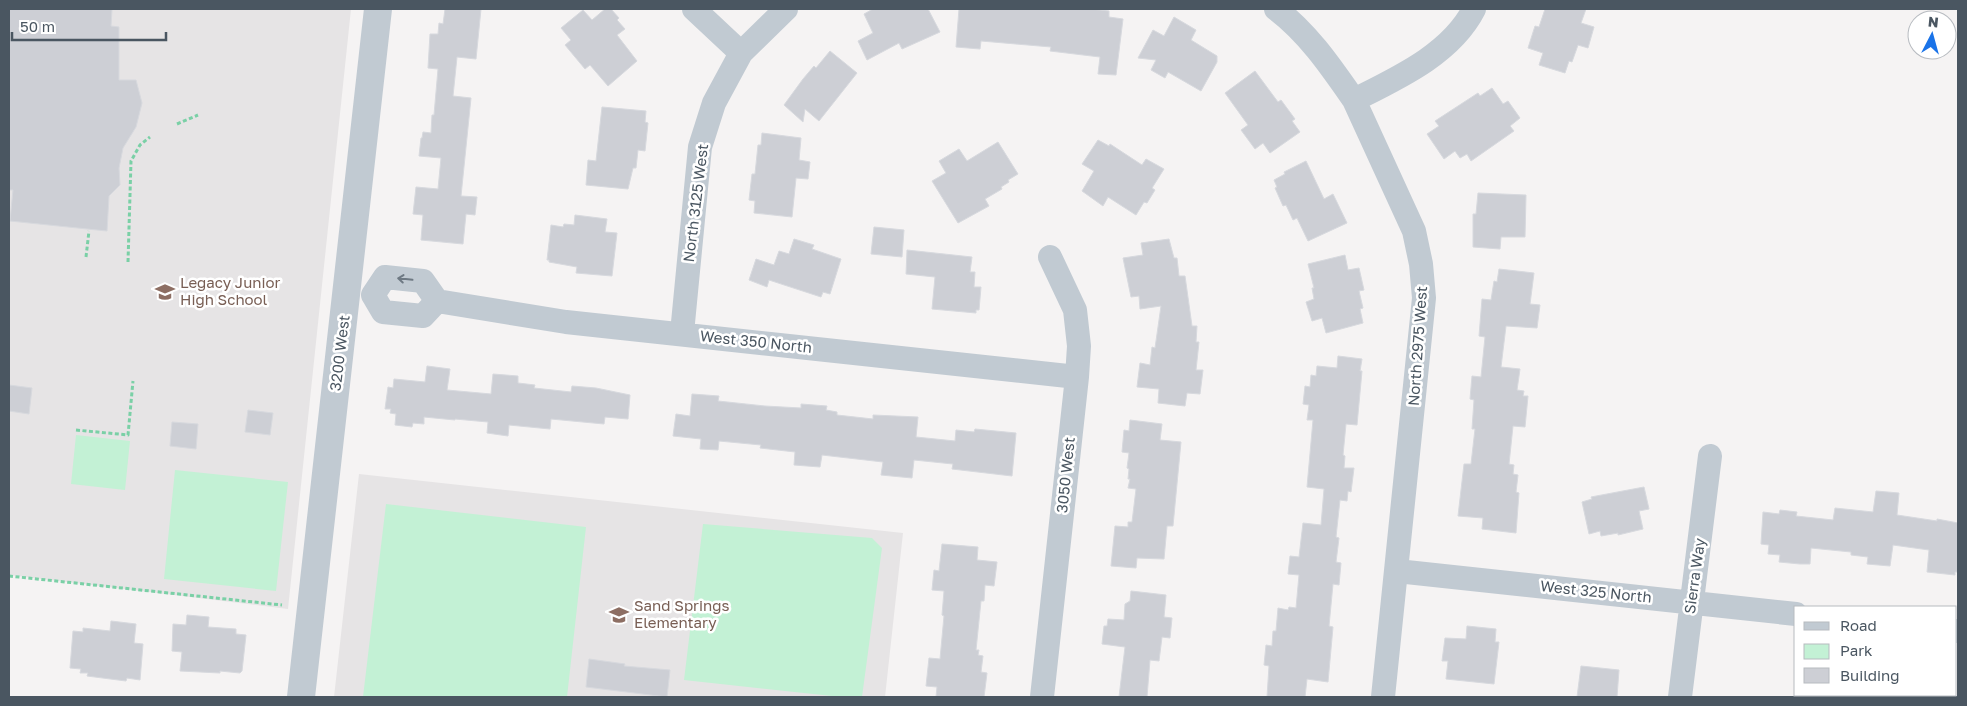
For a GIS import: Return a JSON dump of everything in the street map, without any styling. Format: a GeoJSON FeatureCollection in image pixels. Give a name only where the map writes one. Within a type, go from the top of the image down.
{"type":"FeatureCollection","features":[{"type":"Feature","properties":{"kind":"street","name":"3200 West"},"geometry":{"type":"LineString","coordinates":[[301,697],[360,294],[378,9]]}},
{"type":"Feature","properties":{"kind":"street"},"geometry":{"type":"LineString","coordinates":[[694,9],[741,53]]}},
{"type":"Feature","properties":{"kind":"street","name":"North 3125 West"},"geometry":{"type":"LineString","coordinates":[[682,334],[700,147],[714,103],[741,53],[786,9]]}},
{"type":"Feature","properties":{"kind":"street","name":"North 2975 West"},"geometry":{"type":"LineString","coordinates":[[1276,9],[1290,19],[1328,63],[1354,100],[1414,231],[1421,264],[1424,298],[1383,697]]}},
{"type":"Feature","properties":{"kind":"street"},"geometry":{"type":"LineString","coordinates":[[1354,100],[1429,58],[1465,25],[1474,9]]}},
{"type":"Feature","properties":{"kind":"street","name":"3050 West"},"geometry":{"type":"LineString","coordinates":[[1042,697],[1077,377],[1078,346],[1075,310],[1050,257]]}},
{"type":"Feature","properties":{"kind":"street"},"geometry":{"type":"LineString","coordinates":[[385,277],[423,281],[437,301],[423,316],[383,312],[360,294],[385,277]]}},
{"type":"Feature","properties":{"kind":"street","name":"West 350 North"},"geometry":{"type":"LineString","coordinates":[[437,301],[566,322],[1077,377]]}},
{"type":"Feature","properties":{"kind":"street","name":"Sierra Way"},"geometry":{"type":"LineString","coordinates":[[1680,697],[1710,456]]}},
{"type":"Feature","properties":{"kind":"street","name":"West 325 North"},"geometry":{"type":"LineString","coordinates":[[1397,571],[1794,614]]}},
{"type":"Feature","properties":{"kind":"path"},"geometry":{"type":"LineString","coordinates":[[177,124],[198,115]]}},
{"type":"Feature","properties":{"kind":"path"},"geometry":{"type":"LineString","coordinates":[[128,262],[131,161],[140,146],[150,137]]}},
{"type":"Feature","properties":{"kind":"path"},"geometry":{"type":"LineString","coordinates":[[86,258],[89,231]]}},
{"type":"Feature","properties":{"kind":"path"},"geometry":{"type":"LineString","coordinates":[[76,430],[128,436],[132,381]]}},
{"type":"Feature","properties":{"kind":"path"},"geometry":{"type":"LineString","coordinates":[[9,576],[282,605]]}},
{"type":"Feature","properties":{"kind":"shaded area","name":"Legacy Junior High School"},"geometry":{"type":"Polygon","coordinates":[[[9,9],[351,9],[288,609],[9,575],[9,9]]]}},
{"type":"Feature","properties":{"kind":"shaded area","name":"Sand Springs Elementary"},"geometry":{"type":"Polygon","coordinates":[[[359,474],[903,533],[885,697],[334,697],[359,474]]]}},
{"type":"Feature","properties":{"kind":"green space"},"geometry":{"type":"Polygon","coordinates":[[[76,435],[130,441],[125,490],[71,484],[76,435]]]}},
{"type":"Feature","properties":{"kind":"green space"},"geometry":{"type":"Polygon","coordinates":[[[175,470],[288,482],[276,591],[164,579],[175,470]]]}},
{"type":"Feature","properties":{"kind":"green space"},"geometry":{"type":"Polygon","coordinates":[[[386,504],[586,527],[567,697],[363,697],[386,504]]]}},
{"type":"Feature","properties":{"kind":"green space"},"geometry":{"type":"Polygon","coordinates":[[[703,524],[872,538],[882,548],[862,697],[841,697],[684,680],[703,524]]]}},
{"type":"Feature","properties":{"kind":"building"},"geometry":{"type":"Polygon","coordinates":[[[9,9],[112,9],[111,26],[119,27],[119,80],[136,80],[142,103],[136,127],[123,148],[119,168],[120,185],[109,196],[107,231],[10,221],[13,190],[9,190],[9,9]]]}},
{"type":"Feature","properties":{"kind":"building"},"geometry":{"type":"Polygon","coordinates":[[[445,9],[481,9],[476,59],[457,57],[453,96],[471,98],[461,196],[477,197],[475,215],[466,214],[463,244],[421,240],[423,215],[413,214],[416,187],[438,189],[441,158],[419,156],[423,132],[431,133],[432,115],[434,115],[438,69],[428,68],[430,34],[438,34],[439,23],[443,24],[445,9]]]}},
{"type":"Feature","properties":{"kind":"building"},"geometry":{"type":"Polygon","coordinates":[[[605,9],[611,9],[619,18],[617,20],[625,29],[617,35],[637,61],[608,86],[590,65],[585,69],[565,45],[571,40],[561,28],[583,10],[592,20],[605,9]]]}},
{"type":"Feature","properties":{"kind":"building"},"geometry":{"type":"Polygon","coordinates":[[[873,9],[928,9],[940,32],[902,49],[899,43],[867,60],[858,41],[873,33],[864,14],[873,9]]]}},
{"type":"Feature","properties":{"kind":"building"},"geometry":{"type":"Polygon","coordinates":[[[959,9],[1091,9],[1109,11],[1109,17],[1123,19],[1116,75],[1098,74],[1100,57],[1050,51],[1051,47],[981,41],[980,49],[956,47],[959,9]]]}},
{"type":"Feature","properties":{"kind":"building"},"geometry":{"type":"Polygon","coordinates":[[[1545,9],[1586,9],[1581,23],[1594,27],[1588,48],[1578,45],[1572,62],[1569,61],[1565,73],[1539,65],[1543,53],[1528,48],[1535,26],[1539,27],[1545,9]]]}},
{"type":"Feature","properties":{"kind":"building"},"geometry":{"type":"Polygon","coordinates":[[[1174,17],[1196,30],[1191,40],[1217,56],[1217,62],[1201,91],[1168,72],[1165,78],[1151,70],[1156,60],[1138,58],[1153,30],[1164,36],[1174,17]]]}},
{"type":"Feature","properties":{"kind":"building"},"geometry":{"type":"Polygon","coordinates":[[[830,51],[857,73],[819,121],[805,109],[803,122],[784,105],[814,66],[816,68],[830,51]]]}},
{"type":"Feature","properties":{"kind":"building"},"geometry":{"type":"Polygon","coordinates":[[[1255,71],[1278,102],[1281,100],[1295,119],[1292,121],[1300,132],[1270,153],[1263,143],[1255,149],[1241,130],[1248,125],[1225,93],[1255,71]]]}},
{"type":"Feature","properties":{"kind":"building"},"geometry":{"type":"Polygon","coordinates":[[[1492,88],[1503,104],[1508,101],[1520,118],[1510,126],[1514,131],[1471,161],[1467,154],[1460,158],[1455,151],[1444,159],[1427,134],[1439,126],[1435,121],[1478,93],[1480,96],[1492,88]]]}},
{"type":"Feature","properties":{"kind":"building"},"geometry":{"type":"Polygon","coordinates":[[[602,107],[646,111],[645,122],[648,123],[645,151],[638,150],[636,168],[633,168],[628,189],[586,185],[588,160],[596,161],[602,107]]]}},
{"type":"Feature","properties":{"kind":"building"},"geometry":{"type":"Polygon","coordinates":[[[762,133],[801,138],[799,160],[810,162],[808,179],[796,178],[792,217],[754,213],[755,201],[749,200],[752,174],[755,174],[758,145],[761,145],[762,133]]]}},
{"type":"Feature","properties":{"kind":"building"},"geometry":{"type":"Polygon","coordinates":[[[1098,140],[1109,146],[1110,144],[1142,165],[1146,159],[1164,169],[1152,188],[1155,190],[1136,215],[1108,197],[1103,206],[1082,191],[1094,171],[1082,164],[1098,140]]]}},
{"type":"Feature","properties":{"kind":"building"},"geometry":{"type":"Polygon","coordinates":[[[998,142],[1018,174],[1008,180],[1009,182],[1001,187],[1002,189],[985,199],[989,206],[958,223],[932,181],[946,173],[939,161],[959,149],[967,161],[998,142]]]}},
{"type":"Feature","properties":{"kind":"building"},"geometry":{"type":"Polygon","coordinates":[[[1306,161],[1324,199],[1333,194],[1347,223],[1308,241],[1297,218],[1293,220],[1286,205],[1283,206],[1275,188],[1277,187],[1274,180],[1285,174],[1284,172],[1306,161]]]}},
{"type":"Feature","properties":{"kind":"building"},"geometry":{"type":"Polygon","coordinates":[[[1478,193],[1526,195],[1525,237],[1501,237],[1500,249],[1473,247],[1473,214],[1476,214],[1478,193]]]}},
{"type":"Feature","properties":{"kind":"building"},"geometry":{"type":"Polygon","coordinates":[[[575,215],[607,219],[605,232],[617,233],[612,276],[576,273],[577,267],[547,260],[551,225],[563,227],[564,224],[574,225],[575,215]]]}},
{"type":"Feature","properties":{"kind":"building"},"geometry":{"type":"Polygon","coordinates":[[[874,227],[904,230],[902,257],[871,254],[874,227]]]}},
{"type":"Feature","properties":{"kind":"building"},"geometry":{"type":"Polygon","coordinates":[[[794,239],[814,245],[812,249],[841,259],[830,294],[823,292],[821,297],[769,280],[767,287],[749,280],[756,259],[774,265],[779,251],[789,254],[794,239]]]}},
{"type":"Feature","properties":{"kind":"building"},"geometry":{"type":"Polygon","coordinates":[[[1169,239],[1174,258],[1177,258],[1179,276],[1185,276],[1192,326],[1197,326],[1196,342],[1199,342],[1196,370],[1203,370],[1200,394],[1187,393],[1185,406],[1158,403],[1159,389],[1137,387],[1140,363],[1150,365],[1152,347],[1155,348],[1161,306],[1140,309],[1139,296],[1131,297],[1123,258],[1143,255],[1141,243],[1169,239]]]}},
{"type":"Feature","properties":{"kind":"building"},"geometry":{"type":"Polygon","coordinates":[[[907,250],[972,257],[970,272],[975,272],[974,287],[981,287],[979,310],[976,310],[976,313],[932,309],[935,277],[906,274],[907,250]]]}},
{"type":"Feature","properties":{"kind":"building"},"geometry":{"type":"Polygon","coordinates":[[[1345,255],[1348,270],[1359,268],[1364,290],[1359,291],[1363,308],[1360,309],[1363,323],[1326,333],[1322,318],[1312,321],[1306,302],[1314,299],[1312,288],[1314,288],[1308,264],[1345,255]]]}},
{"type":"Feature","properties":{"kind":"building"},"geometry":{"type":"Polygon","coordinates":[[[1499,269],[1534,273],[1530,304],[1540,305],[1537,328],[1506,326],[1501,367],[1520,369],[1517,390],[1524,391],[1523,396],[1528,396],[1525,427],[1513,426],[1509,464],[1514,465],[1513,474],[1518,475],[1516,492],[1519,493],[1516,533],[1482,529],[1483,518],[1458,516],[1464,464],[1471,464],[1475,429],[1472,429],[1474,400],[1470,399],[1472,376],[1481,377],[1485,337],[1479,336],[1482,299],[1491,300],[1494,281],[1497,282],[1499,269]]]}},
{"type":"Feature","properties":{"kind":"building"},"geometry":{"type":"Polygon","coordinates":[[[1338,356],[1362,359],[1360,371],[1362,371],[1357,425],[1346,424],[1343,455],[1345,456],[1344,468],[1354,468],[1351,492],[1348,491],[1347,501],[1340,500],[1336,537],[1339,538],[1336,562],[1341,563],[1339,585],[1333,584],[1329,626],[1333,627],[1328,682],[1307,679],[1305,697],[1267,697],[1269,666],[1264,665],[1266,645],[1272,646],[1273,631],[1276,631],[1278,608],[1288,610],[1289,607],[1296,608],[1299,575],[1288,574],[1290,556],[1299,557],[1303,523],[1321,525],[1324,489],[1307,487],[1313,420],[1307,420],[1309,405],[1303,404],[1305,386],[1310,387],[1311,375],[1316,376],[1317,366],[1337,368],[1338,356]]]}},
{"type":"Feature","properties":{"kind":"building"},"geometry":{"type":"Polygon","coordinates":[[[427,366],[450,369],[447,390],[491,394],[493,374],[518,376],[518,383],[535,385],[534,388],[571,392],[572,386],[596,388],[630,395],[628,419],[605,417],[604,424],[551,419],[550,429],[509,425],[508,436],[487,433],[488,422],[424,417],[424,424],[413,423],[412,427],[395,425],[396,414],[390,413],[391,409],[385,409],[388,387],[393,388],[394,379],[425,382],[427,366]]]}},
{"type":"Feature","properties":{"kind":"building"},"geometry":{"type":"Polygon","coordinates":[[[9,385],[32,388],[29,414],[9,411],[9,385]]]}},
{"type":"Feature","properties":{"kind":"building"},"geometry":{"type":"Polygon","coordinates":[[[692,394],[719,396],[718,401],[765,406],[801,408],[801,404],[827,406],[826,410],[837,412],[837,415],[873,419],[873,415],[918,417],[916,437],[955,441],[956,430],[974,432],[975,429],[1016,433],[1012,476],[952,469],[953,464],[914,460],[912,478],[881,475],[883,462],[822,455],[820,467],[794,465],[795,452],[760,448],[761,445],[719,441],[718,450],[700,449],[701,439],[673,436],[676,414],[690,416],[692,394]]]}},
{"type":"Feature","properties":{"kind":"building"},"geometry":{"type":"Polygon","coordinates":[[[248,410],[273,413],[270,435],[245,432],[248,410]]]}},
{"type":"Feature","properties":{"kind":"building"},"geometry":{"type":"Polygon","coordinates":[[[1130,420],[1162,424],[1160,440],[1181,442],[1173,526],[1167,526],[1164,559],[1137,558],[1136,568],[1111,566],[1115,526],[1128,527],[1128,522],[1132,522],[1136,489],[1128,488],[1130,479],[1128,479],[1129,469],[1127,468],[1129,453],[1122,452],[1124,430],[1129,431],[1130,420]]]}},
{"type":"Feature","properties":{"kind":"building"},"geometry":{"type":"Polygon","coordinates":[[[172,422],[198,424],[196,449],[170,446],[172,422]]]}},
{"type":"Feature","properties":{"kind":"building"},"geometry":{"type":"Polygon","coordinates":[[[1644,487],[1649,509],[1639,511],[1643,529],[1618,535],[1618,533],[1601,536],[1600,531],[1589,534],[1582,502],[1592,499],[1591,497],[1644,487]]]}},
{"type":"Feature","properties":{"kind":"building"},"geometry":{"type":"Polygon","coordinates":[[[1876,491],[1899,493],[1897,515],[1958,523],[1958,572],[1955,572],[1955,575],[1927,572],[1929,550],[1893,545],[1890,566],[1867,564],[1868,557],[1851,555],[1851,552],[1811,548],[1810,564],[1800,564],[1779,562],[1780,555],[1768,554],[1769,545],[1761,544],[1763,512],[1779,514],[1780,510],[1797,512],[1796,516],[1833,520],[1835,508],[1873,512],[1876,491]]]}},
{"type":"Feature","properties":{"kind":"building"},"geometry":{"type":"Polygon","coordinates":[[[942,544],[978,547],[977,560],[997,562],[994,586],[985,585],[984,601],[981,601],[976,650],[979,650],[978,655],[983,656],[981,672],[987,673],[984,697],[936,697],[937,687],[926,686],[929,658],[940,659],[944,591],[932,590],[934,570],[939,571],[942,544]]]}},
{"type":"Feature","properties":{"kind":"building"},"geometry":{"type":"Polygon","coordinates":[[[1131,591],[1166,595],[1164,617],[1172,618],[1170,638],[1162,637],[1159,661],[1150,660],[1147,697],[1119,697],[1125,647],[1102,644],[1104,626],[1107,626],[1108,619],[1124,620],[1125,604],[1130,601],[1131,591]]]}},
{"type":"Feature","properties":{"kind":"building"},"geometry":{"type":"Polygon","coordinates":[[[187,615],[209,617],[208,627],[236,629],[236,634],[246,635],[242,671],[240,673],[180,671],[182,652],[172,651],[173,624],[186,625],[187,615]]]}},
{"type":"Feature","properties":{"kind":"building"},"geometry":{"type":"Polygon","coordinates":[[[111,621],[136,624],[134,643],[143,644],[140,680],[127,678],[126,681],[87,676],[88,673],[80,673],[81,669],[70,668],[73,631],[83,632],[83,628],[110,631],[111,621]]]}},
{"type":"Feature","properties":{"kind":"building"},"geometry":{"type":"Polygon","coordinates":[[[1467,626],[1496,629],[1495,642],[1499,642],[1494,684],[1446,679],[1448,661],[1442,661],[1445,638],[1466,639],[1467,626]]]}},
{"type":"Feature","properties":{"kind":"building"},"geometry":{"type":"Polygon","coordinates":[[[589,659],[625,664],[624,666],[670,670],[667,697],[586,687],[589,659]]]}},
{"type":"Feature","properties":{"kind":"building"},"geometry":{"type":"Polygon","coordinates":[[[1581,666],[1619,670],[1617,697],[1577,697],[1581,666]]]}},
{"type":"Feature","properties":{"kind":"place","name":"Legacy Junior High School"},"geometry":{"type":"Point","coordinates":[165,292]}},
{"type":"Feature","properties":{"kind":"place","name":"Sand Springs Elementary"},"geometry":{"type":"Point","coordinates":[619,615]}}]}
